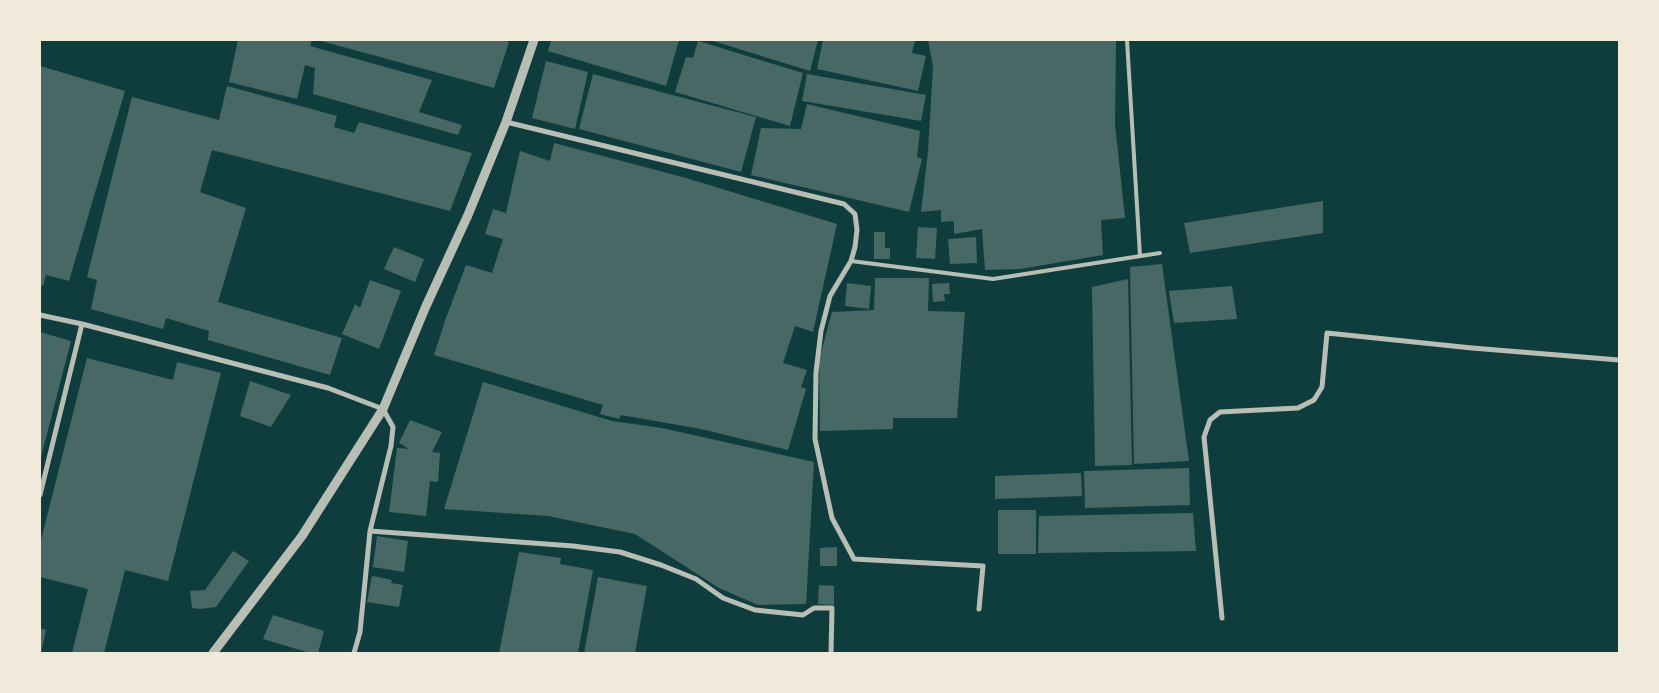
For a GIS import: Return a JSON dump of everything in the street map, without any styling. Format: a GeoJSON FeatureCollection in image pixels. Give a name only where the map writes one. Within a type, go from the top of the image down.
{"type":"FeatureCollection","features":[{"type":"Feature","properties":{"kind":"street"},"geometry":{"type":"LineString","coordinates":[[213,653],[302,536],[383,409],[426,306],[468,215],[506,122],[534,40]]}},
{"type":"Feature","properties":{"kind":"street"},"geometry":{"type":"LineString","coordinates":[[506,122],[844,204],[855,214],[857,230],[855,247],[851,261],[830,296],[821,331],[816,372],[815,439],[832,518],[854,559],[983,566],[979,608]]}},
{"type":"Feature","properties":{"kind":"street"},"geometry":{"type":"LineString","coordinates":[[40,315],[82,324],[328,388],[383,409],[393,427],[392,446],[370,531],[360,632],[354,653]]}},
{"type":"Feature","properties":{"kind":"street"},"geometry":{"type":"LineString","coordinates":[[40,495],[82,324]]}},
{"type":"Feature","properties":{"kind":"street"},"geometry":{"type":"LineString","coordinates":[[1222,618],[1204,437],[1210,420],[1220,412],[1298,408],[1314,400],[1322,387],[1328,333],[1472,348],[1619,360]]}},
{"type":"Feature","properties":{"kind":"street"},"geometry":{"type":"LineString","coordinates":[[370,531],[573,546],[620,552],[696,579],[724,598],[754,610],[803,615],[814,608],[832,608],[831,653]]}},
{"type":"Feature","properties":{"kind":"lane"},"geometry":{"type":"LineString","coordinates":[[1127,40],[1140,256]]}},
{"type":"Feature","properties":{"kind":"lane"},"geometry":{"type":"LineString","coordinates":[[851,261],[993,279],[1160,253]]}},
{"type":"Feature","properties":{"kind":"building"},"geometry":{"type":"Polygon","coordinates":[[[238,40],[312,40],[310,46],[432,80],[419,112],[462,125],[458,135],[313,94],[315,68],[305,65],[297,99],[229,82],[238,40]]]}},
{"type":"Feature","properties":{"kind":"building"},"geometry":{"type":"Polygon","coordinates":[[[503,40],[509,42],[494,88],[321,41],[503,40]]]}},
{"type":"Feature","properties":{"kind":"building"},"geometry":{"type":"Polygon","coordinates":[[[551,40],[679,40],[666,86],[548,51],[551,40]]]}},
{"type":"Feature","properties":{"kind":"building"},"geometry":{"type":"Polygon","coordinates":[[[710,40],[818,40],[810,71],[710,40]]]}},
{"type":"Feature","properties":{"kind":"building"},"geometry":{"type":"Polygon","coordinates":[[[823,40],[915,40],[912,53],[926,56],[918,91],[817,69],[823,40]]]}},
{"type":"Feature","properties":{"kind":"building"},"geometry":{"type":"Polygon","coordinates":[[[928,40],[1116,40],[1115,124],[1125,218],[1101,220],[1103,255],[1020,269],[985,270],[982,229],[954,234],[954,221],[941,222],[941,210],[921,212],[928,151],[933,67],[928,40]]]}},
{"type":"Feature","properties":{"kind":"building"},"geometry":{"type":"Polygon","coordinates":[[[698,41],[803,73],[790,126],[675,92],[686,57],[693,58],[698,41]]]}},
{"type":"Feature","properties":{"kind":"building"},"geometry":{"type":"Polygon","coordinates":[[[546,61],[588,72],[575,129],[532,118],[546,61]]]}},
{"type":"Feature","properties":{"kind":"building"},"geometry":{"type":"Polygon","coordinates":[[[40,66],[125,91],[69,281],[46,275],[43,286],[40,285],[40,66]]]}},
{"type":"Feature","properties":{"kind":"building"},"geometry":{"type":"Polygon","coordinates":[[[593,74],[756,117],[741,172],[579,129],[593,74]]]}},
{"type":"Feature","properties":{"kind":"building"},"geometry":{"type":"Polygon","coordinates":[[[807,74],[926,95],[921,121],[802,101],[807,74]]]}},
{"type":"Feature","properties":{"kind":"building"},"geometry":{"type":"Polygon","coordinates":[[[227,86],[337,116],[334,127],[354,133],[359,122],[472,153],[450,211],[212,150],[200,192],[246,208],[218,302],[342,338],[330,375],[208,340],[209,331],[166,318],[163,329],[91,309],[97,280],[87,277],[132,97],[219,120],[227,86]]]}},
{"type":"Feature","properties":{"kind":"building"},"geometry":{"type":"Polygon","coordinates":[[[807,104],[920,131],[917,157],[922,159],[909,212],[751,175],[761,128],[801,129],[807,104]]]}},
{"type":"Feature","properties":{"kind":"building"},"geometry":{"type":"Polygon","coordinates":[[[554,143],[686,178],[837,224],[813,332],[795,326],[783,363],[807,370],[801,387],[806,389],[788,450],[701,429],[621,415],[619,419],[600,414],[603,405],[434,355],[466,265],[492,273],[503,239],[485,234],[493,209],[506,213],[520,151],[550,161],[554,143]]]}},
{"type":"Feature","properties":{"kind":"building"},"geometry":{"type":"Polygon","coordinates":[[[1323,201],[1323,233],[1190,253],[1184,223],[1323,201]]]}},
{"type":"Feature","properties":{"kind":"building"},"geometry":{"type":"Polygon","coordinates":[[[918,227],[937,228],[935,259],[916,258],[918,227]]]}},
{"type":"Feature","properties":{"kind":"building"},"geometry":{"type":"Polygon","coordinates":[[[874,232],[885,232],[885,248],[890,248],[890,259],[874,259],[874,232]]]}},
{"type":"Feature","properties":{"kind":"building"},"geometry":{"type":"Polygon","coordinates":[[[976,237],[977,263],[950,264],[948,239],[976,237]]]}},
{"type":"Feature","properties":{"kind":"building"},"geometry":{"type":"Polygon","coordinates":[[[394,247],[424,259],[415,282],[384,269],[394,247]]]}},
{"type":"Feature","properties":{"kind":"building"},"geometry":{"type":"Polygon","coordinates":[[[1162,264],[1189,461],[1134,464],[1130,267],[1162,264]]]}},
{"type":"Feature","properties":{"kind":"building"},"geometry":{"type":"Polygon","coordinates":[[[875,278],[929,278],[928,311],[965,312],[957,418],[893,418],[893,429],[820,431],[819,360],[832,312],[874,310],[875,278]]]}},
{"type":"Feature","properties":{"kind":"building"},"geometry":{"type":"Polygon","coordinates":[[[1128,279],[1132,465],[1095,466],[1092,287],[1128,279]]]}},
{"type":"Feature","properties":{"kind":"building"},"geometry":{"type":"Polygon","coordinates":[[[370,280],[401,291],[379,349],[342,334],[355,304],[360,308],[370,280]]]}},
{"type":"Feature","properties":{"kind":"building"},"geometry":{"type":"Polygon","coordinates":[[[847,283],[871,286],[869,309],[845,306],[847,283]]]}},
{"type":"Feature","properties":{"kind":"building"},"geometry":{"type":"Polygon","coordinates":[[[949,283],[950,294],[944,294],[945,301],[933,302],[932,284],[949,283]]]}},
{"type":"Feature","properties":{"kind":"building"},"geometry":{"type":"Polygon","coordinates":[[[1232,286],[1237,319],[1174,323],[1169,291],[1232,286]]]}},
{"type":"Feature","properties":{"kind":"building"},"geometry":{"type":"Polygon","coordinates":[[[40,332],[71,341],[41,457],[40,457],[40,332]]]}},
{"type":"Feature","properties":{"kind":"building"},"geometry":{"type":"Polygon","coordinates":[[[87,358],[173,380],[177,362],[221,373],[168,581],[125,570],[104,653],[72,653],[88,589],[40,577],[40,544],[87,358]]]}},
{"type":"Feature","properties":{"kind":"building"},"geometry":{"type":"Polygon","coordinates":[[[250,381],[291,395],[271,427],[240,416],[250,381]]]}},
{"type":"Feature","properties":{"kind":"building"},"geometry":{"type":"Polygon","coordinates":[[[483,382],[612,421],[662,428],[814,462],[806,604],[758,605],[719,588],[635,534],[548,516],[444,509],[483,382]]]}},
{"type":"Feature","properties":{"kind":"building"},"geometry":{"type":"Polygon","coordinates":[[[410,420],[442,432],[432,452],[440,453],[438,482],[430,481],[426,516],[389,512],[397,448],[409,449],[399,443],[410,420]]]}},
{"type":"Feature","properties":{"kind":"building"},"geometry":{"type":"Polygon","coordinates":[[[1189,468],[1190,505],[1085,508],[1084,471],[1189,468]]]}},
{"type":"Feature","properties":{"kind":"building"},"geometry":{"type":"Polygon","coordinates":[[[1081,473],[1082,496],[995,499],[995,476],[1081,473]]]}},
{"type":"Feature","properties":{"kind":"building"},"geometry":{"type":"Polygon","coordinates":[[[998,510],[1036,510],[1036,554],[998,554],[998,510]]]}},
{"type":"Feature","properties":{"kind":"building"},"geometry":{"type":"Polygon","coordinates":[[[1193,513],[1196,551],[1038,553],[1039,516],[1193,513]]]}},
{"type":"Feature","properties":{"kind":"building"},"geometry":{"type":"Polygon","coordinates":[[[377,536],[408,541],[404,572],[373,567],[377,536]]]}},
{"type":"Feature","properties":{"kind":"building"},"geometry":{"type":"Polygon","coordinates":[[[837,547],[837,566],[820,566],[820,548],[837,547]]]}},
{"type":"Feature","properties":{"kind":"building"},"geometry":{"type":"Polygon","coordinates":[[[233,551],[249,561],[216,607],[192,608],[190,591],[205,590],[233,551]]]}},
{"type":"Feature","properties":{"kind":"building"},"geometry":{"type":"Polygon","coordinates":[[[519,552],[561,558],[560,564],[593,570],[578,653],[499,653],[519,552]]]}},
{"type":"Feature","properties":{"kind":"building"},"geometry":{"type":"Polygon","coordinates":[[[372,576],[392,580],[391,583],[403,585],[399,607],[367,602],[372,576]]]}},
{"type":"Feature","properties":{"kind":"building"},"geometry":{"type":"Polygon","coordinates":[[[598,577],[647,586],[635,653],[584,653],[598,577]]]}},
{"type":"Feature","properties":{"kind":"building"},"geometry":{"type":"Polygon","coordinates":[[[819,585],[834,586],[834,605],[818,604],[819,585]]]}},
{"type":"Feature","properties":{"kind":"building"},"geometry":{"type":"Polygon","coordinates":[[[273,615],[324,631],[318,653],[310,653],[263,639],[273,615]]]}},
{"type":"Feature","properties":{"kind":"building"},"geometry":{"type":"Polygon","coordinates":[[[40,628],[46,630],[41,653],[40,653],[40,628]]]}}]}
